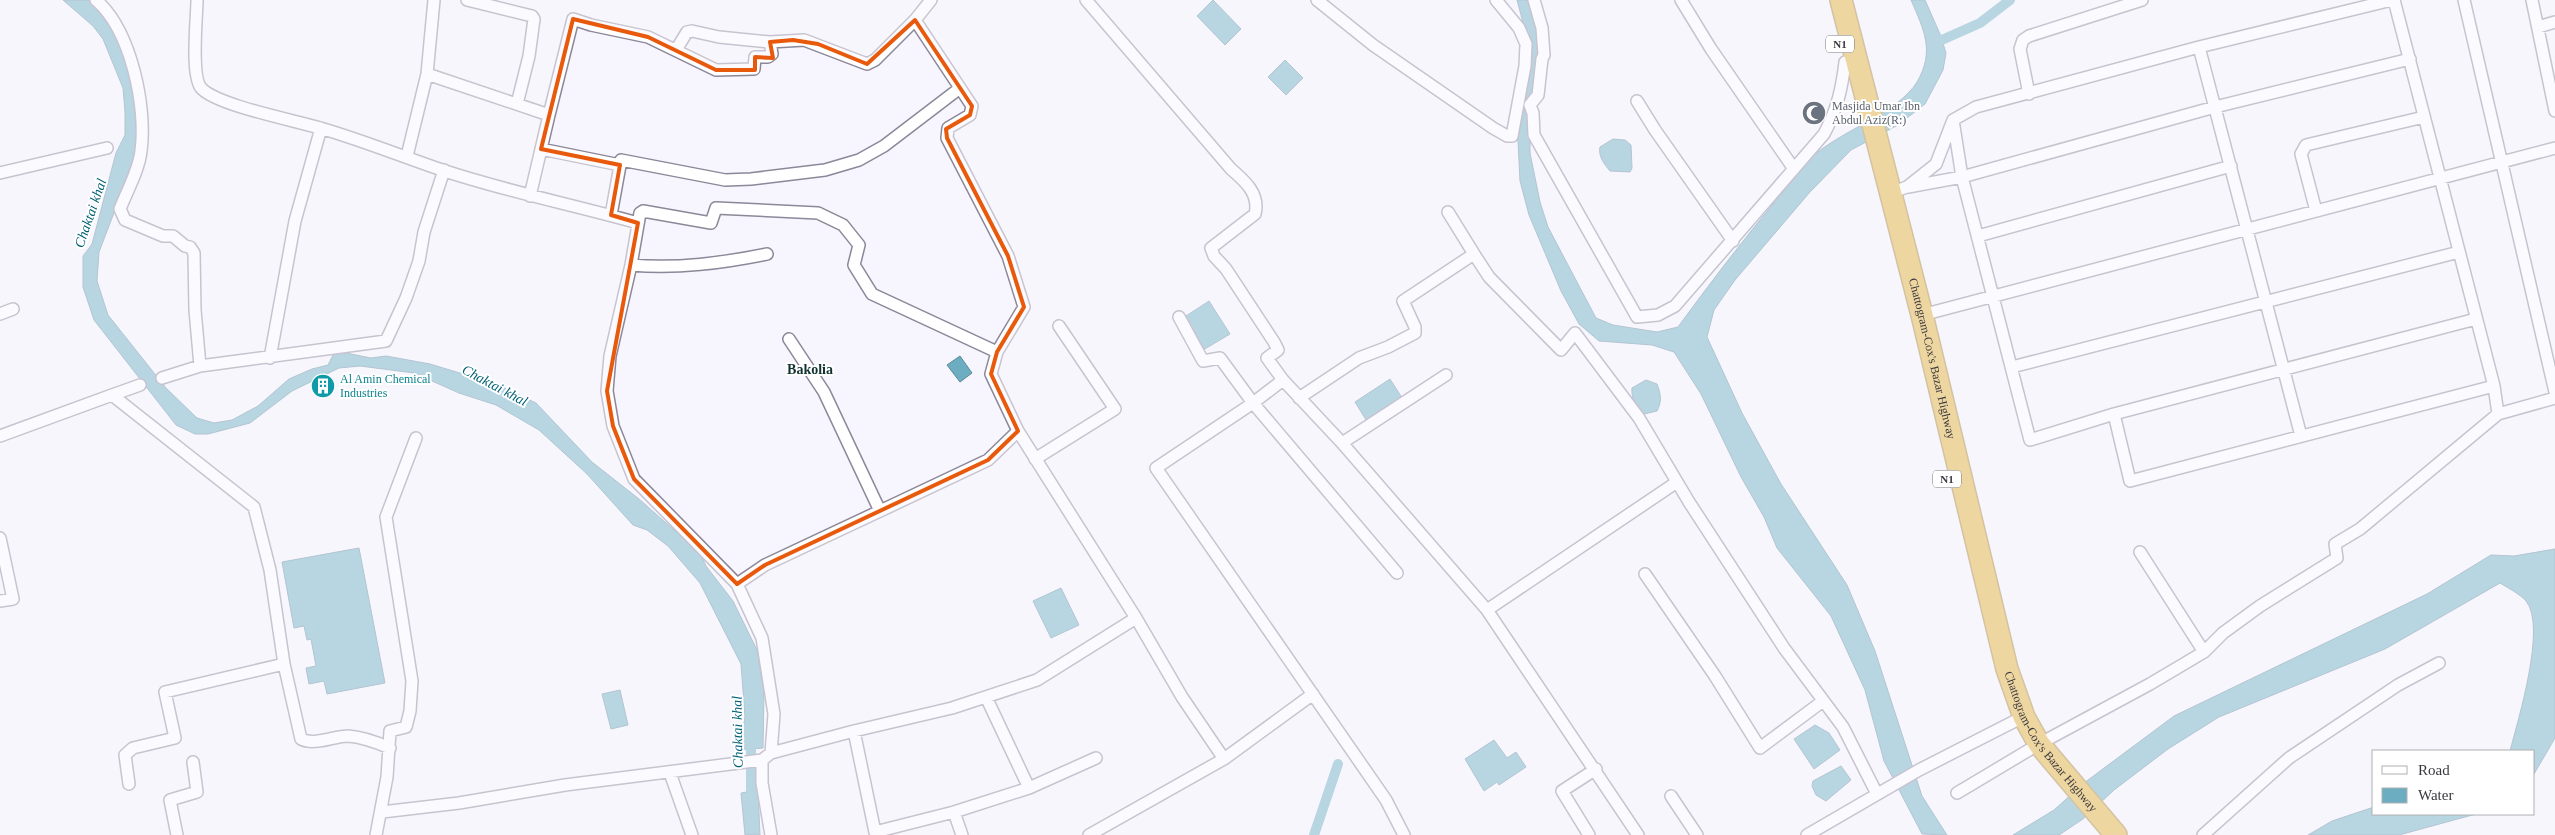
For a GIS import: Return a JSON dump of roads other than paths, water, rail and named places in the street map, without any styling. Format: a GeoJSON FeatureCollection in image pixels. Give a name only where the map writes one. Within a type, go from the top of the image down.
{"type":"FeatureCollection","features":[{"type":"Feature","properties":{"kind":"highway","name":"Chattogram-Cox's Bazar Highway"},"geometry":{"type":"LineString","coordinates":[[1829,0],[1845,62],[1857,86]]}},
{"type":"Feature","properties":{"kind":"highway","name":"Chattogram-Cox's Bazar Highway"},"geometry":{"type":"LineString","coordinates":[[1841,0],[1857,86],[1909,319],[2006,669],[2034,747]]}},
{"type":"Feature","properties":{"kind":"highway","name":"Chattogram-Cox's Bazar Highway"},"geometry":{"type":"LineString","coordinates":[[1877,169],[1899,190],[1955,483],[1995,670],[2005,701],[2015,721],[2034,747],[2105,831]]}},
{"type":"Feature","properties":{"kind":"street"},"geometry":{"type":"LineString","coordinates":[[96,0],[110,16],[127,49],[140,99],[141,152],[120,209],[125,220],[163,236],[173,236],[185,246],[190,247],[194,253],[195,310],[200,366]]}},
{"type":"Feature","properties":{"kind":"street"},"geometry":{"type":"LineString","coordinates":[[197,0],[195,70],[201,89],[243,108],[321,128],[444,170],[530,196],[638,223]]}},
{"type":"Feature","properties":{"kind":"street"},"geometry":{"type":"LineString","coordinates":[[406,156],[426,74],[434,0]]}},
{"type":"Feature","properties":{"kind":"street"},"geometry":{"type":"LineString","coordinates":[[467,0],[532,16],[534,19],[529,56],[517,104]]}},
{"type":"Feature","properties":{"kind":"street"},"geometry":{"type":"LineString","coordinates":[[676,50],[687,32],[692,31],[719,37],[770,42],[804,40],[866,64],[875,60],[932,0]]}},
{"type":"Feature","properties":{"kind":"street"},"geometry":{"type":"LineString","coordinates":[[1086,0],[1231,169],[1250,186],[1256,208],[1254,214],[1211,248],[1214,256],[1226,269],[1274,342],[1278,350],[1267,358],[1283,380],[1342,443],[1487,610],[1596,769],[1638,835]]}},
{"type":"Feature","properties":{"kind":"street"},"geometry":{"type":"LineString","coordinates":[[1318,0],[1373,46],[1494,128],[1507,136],[1512,136],[1525,66],[1526,44],[1519,28],[1496,0]]}},
{"type":"Feature","properties":{"kind":"street"},"geometry":{"type":"LineString","coordinates":[[1534,0],[1542,28],[1544,55],[1538,95],[1530,105],[1533,113],[1534,135],[1637,317],[1658,315],[1674,306],[1733,241],[1824,134],[1836,112],[1843,84],[1845,62]]}},
{"type":"Feature","properties":{"kind":"street"},"geometry":{"type":"LineString","coordinates":[[1681,0],[1711,49],[1794,169]]}},
{"type":"Feature","properties":{"kind":"street"},"geometry":{"type":"LineString","coordinates":[[2029,94],[2020,49],[2023,40],[2113,4],[2142,0]]}},
{"type":"Feature","properties":{"kind":"street"},"geometry":{"type":"LineString","coordinates":[[1899,190],[1936,164],[1953,120],[1976,107],[2199,48],[2393,0],[2410,59],[2494,386],[2498,414]]}},
{"type":"Feature","properties":{"kind":"street"},"geometry":{"type":"LineString","coordinates":[[2464,0],[2555,392]]}},
{"type":"Feature","properties":{"kind":"street"},"geometry":{"type":"LineString","coordinates":[[2532,0],[2551,81],[2555,111]]}},
{"type":"Feature","properties":{"kind":"street"},"geometry":{"type":"LineString","coordinates":[[530,196],[573,19],[590,25],[648,36],[716,70],[752,70],[755,57],[770,57],[770,42]]}},
{"type":"Feature","properties":{"kind":"street"},"geometry":{"type":"LineString","coordinates":[[915,20],[972,106],[973,111],[970,116],[948,128],[947,138],[1008,256],[1024,307],[997,352],[991,374],[1018,431],[1034,459],[1136,618],[1182,697],[1224,759]]}},
{"type":"Feature","properties":{"kind":"street"},"geometry":{"type":"LineString","coordinates":[[2538,27],[2555,22]]}},
{"type":"Feature","properties":{"kind":"street"},"geometry":{"type":"LineString","coordinates":[[2199,48],[2248,228],[2301,436]]}},
{"type":"Feature","properties":{"kind":"street"},"geometry":{"type":"LineString","coordinates":[[1899,190],[1962,177],[2215,107],[2410,59]]}},
{"type":"Feature","properties":{"kind":"street"},"geometry":{"type":"LineString","coordinates":[[426,74],[549,115]]}},
{"type":"Feature","properties":{"kind":"street"},"geometry":{"type":"LineString","coordinates":[[611,215],[620,165],[623,160],[725,180],[750,180],[825,170],[859,160],[884,146],[960,88]]}},
{"type":"Feature","properties":{"kind":"street"},"geometry":{"type":"LineString","coordinates":[[1638,101],[1655,130],[1733,241]]}},
{"type":"Feature","properties":{"kind":"street"},"geometry":{"type":"LineString","coordinates":[[2316,211],[2301,154],[2306,145],[2424,117]]}},
{"type":"Feature","properties":{"kind":"street"},"geometry":{"type":"LineString","coordinates":[[1953,120],[1962,177],[2030,440],[2114,414],[2476,319]]}},
{"type":"Feature","properties":{"kind":"street"},"geometry":{"type":"LineString","coordinates":[[270,358],[295,221],[321,128]]}},
{"type":"Feature","properties":{"kind":"street"},"geometry":{"type":"LineString","coordinates":[[0,173],[107,148]]}},
{"type":"Feature","properties":{"kind":"street"},"geometry":{"type":"LineString","coordinates":[[1922,315],[2555,148]]}},
{"type":"Feature","properties":{"kind":"street"},"geometry":{"type":"LineString","coordinates":[[541,149],[620,165]]}},
{"type":"Feature","properties":{"kind":"street"},"geometry":{"type":"LineString","coordinates":[[1978,236],[2231,166]]}},
{"type":"Feature","properties":{"kind":"street"},"geometry":{"type":"LineString","coordinates":[[162,378],[200,366],[382,343],[388,339],[406,298],[419,261],[424,232],[444,170]]}},
{"type":"Feature","properties":{"kind":"street"},"geometry":{"type":"LineString","coordinates":[[771,835],[762,783],[763,758],[774,714],[762,638],[737,584],[634,479],[613,426],[606,391],[610,356],[631,265],[640,213],[643,211],[711,223],[716,208],[818,213],[844,225],[859,245],[854,265],[872,294],[997,352]]}},
{"type":"Feature","properties":{"kind":"street"},"geometry":{"type":"LineString","coordinates":[[1448,212],[1489,277],[1561,350],[1575,333],[1639,418],[1677,482],[1784,648],[1843,727],[1878,794]]}},
{"type":"Feature","properties":{"kind":"street"},"geometry":{"type":"LineString","coordinates":[[2012,368],[2459,252]]}},
{"type":"Feature","properties":{"kind":"street"},"geometry":{"type":"LineString","coordinates":[[631,265],[666,268],[686,264],[711,265],[767,254]]}},
{"type":"Feature","properties":{"kind":"street"},"geometry":{"type":"LineString","coordinates":[[1300,398],[1358,358],[1388,347],[1415,333],[1415,327],[1403,301],[1474,254]]}},
{"type":"Feature","properties":{"kind":"street"},"geometry":{"type":"LineString","coordinates":[[0,314],[13,309]]}},
{"type":"Feature","properties":{"kind":"street"},"geometry":{"type":"LineString","coordinates":[[1179,317],[1203,361],[1220,358],[1253,404],[1397,573]]}},
{"type":"Feature","properties":{"kind":"street"},"geometry":{"type":"LineString","coordinates":[[1034,459],[1115,409],[1058,326]]}},
{"type":"Feature","properties":{"kind":"street"},"geometry":{"type":"LineString","coordinates":[[788,339],[824,392],[880,511]]}},
{"type":"Feature","properties":{"kind":"street"},"geometry":{"type":"LineString","coordinates":[[1342,443],[1446,375]]}},
{"type":"Feature","properties":{"kind":"street"},"geometry":{"type":"LineString","coordinates":[[1283,380],[1253,404],[1156,468],[1386,800],[1404,835]]}},
{"type":"Feature","properties":{"kind":"street"},"geometry":{"type":"LineString","coordinates":[[0,436],[140,385]]}},
{"type":"Feature","properties":{"kind":"street"},"geometry":{"type":"LineString","coordinates":[[2114,414],[2130,481],[2494,386]]}},
{"type":"Feature","properties":{"kind":"street"},"geometry":{"type":"LineString","coordinates":[[112,395],[254,507],[270,570],[284,664],[301,739],[308,742],[345,736],[362,737],[390,748]]}},
{"type":"Feature","properties":{"kind":"street"},"geometry":{"type":"LineString","coordinates":[[1957,792],[2204,652],[2223,633],[2260,606],[2336,558],[2335,544],[2360,529],[2498,414],[2555,398]]}},
{"type":"Feature","properties":{"kind":"street"},"geometry":{"type":"LineString","coordinates":[[737,584],[765,564],[988,460],[1018,431]]}},
{"type":"Feature","properties":{"kind":"street"},"geometry":{"type":"LineString","coordinates":[[376,835],[382,812],[390,748],[390,730],[406,727],[410,711],[412,681],[386,518],[416,438]]}},
{"type":"Feature","properties":{"kind":"street"},"geometry":{"type":"LineString","coordinates":[[1487,610],[1677,482]]}},
{"type":"Feature","properties":{"kind":"street"},"geometry":{"type":"LineString","coordinates":[[0,538],[13,599],[0,601]]}},
{"type":"Feature","properties":{"kind":"street"},"geometry":{"type":"LineString","coordinates":[[2140,552],[2204,652]]}},
{"type":"Feature","properties":{"kind":"street"},"geometry":{"type":"LineString","coordinates":[[1645,574],[1715,676],[1760,748],[1823,701]]}},
{"type":"Feature","properties":{"kind":"street"},"geometry":{"type":"LineString","coordinates":[[382,812],[565,785],[727,766],[763,758],[854,731],[952,708],[1037,680],[1136,618]]}},
{"type":"Feature","properties":{"kind":"street"},"geometry":{"type":"LineString","coordinates":[[2203,835],[2288,758],[2398,685],[2439,663]]}},
{"type":"Feature","properties":{"kind":"street"},"geometry":{"type":"LineString","coordinates":[[129,784],[125,755],[133,748],[175,738],[164,692],[284,664]]}},
{"type":"Feature","properties":{"kind":"street"},"geometry":{"type":"LineString","coordinates":[[1089,835],[1224,759],[1313,694]]}},
{"type":"Feature","properties":{"kind":"street"},"geometry":{"type":"LineString","coordinates":[[986,697],[1029,788]]}},
{"type":"Feature","properties":{"kind":"street"},"geometry":{"type":"LineString","coordinates":[[1807,835],[1919,770],[2015,721]]}},
{"type":"Feature","properties":{"kind":"street"},"geometry":{"type":"LineString","coordinates":[[854,731],[871,834],[954,812],[1029,788],[1096,758]]}},
{"type":"Feature","properties":{"kind":"street"},"geometry":{"type":"LineString","coordinates":[[177,835],[170,802],[172,798],[197,792],[193,762]]}},
{"type":"Feature","properties":{"kind":"street"},"geometry":{"type":"LineString","coordinates":[[1588,835],[1562,791],[1596,769]]}},
{"type":"Feature","properties":{"kind":"street"},"geometry":{"type":"LineString","coordinates":[[670,773],[692,835]]}},
{"type":"Feature","properties":{"kind":"street"},"geometry":{"type":"LineString","coordinates":[[1671,796],[1697,835]]}},
{"type":"Feature","properties":{"kind":"street"},"geometry":{"type":"LineString","coordinates":[[954,812],[962,835]]}},
{"type":"Feature","properties":{"kind":"water"},"geometry":{"type":"Polygon","coordinates":[[[63,0],[93,0],[121,42],[141,115],[135,158],[99,252],[97,281],[108,315],[166,388],[197,418],[214,423],[232,420],[258,406],[289,379],[312,369],[328,365],[333,355],[341,352],[371,358],[386,356],[430,364],[496,384],[536,403],[592,462],[639,499],[700,553],[706,566],[733,601],[757,650],[764,692],[763,748],[739,750],[745,717],[741,664],[700,583],[668,546],[647,530],[633,525],[587,474],[539,430],[496,405],[459,393],[414,373],[360,366],[339,368],[292,391],[250,423],[208,434],[195,434],[176,425],[94,320],[83,287],[83,256],[92,244],[116,153],[125,135],[125,112],[123,88],[103,39],[93,26],[63,0]]]}},
{"type":"Feature","properties":{"kind":"water"},"geometry":{"type":"Polygon","coordinates":[[[1213,0],[1241,29],[1225,45],[1197,16],[1213,0]]]}},
{"type":"Feature","properties":{"kind":"water"},"geometry":{"type":"Polygon","coordinates":[[[1517,0],[1532,0],[1542,44],[1530,132],[1530,153],[1540,202],[1548,227],[1596,318],[1613,325],[1657,332],[1678,327],[1739,246],[1812,157],[1897,103],[1917,82],[1925,60],[1926,41],[1911,0],[1925,0],[1946,53],[1943,70],[1925,104],[1898,125],[1851,150],[1810,192],[1735,280],[1714,310],[1707,337],[1742,413],[1781,484],[1847,585],[1875,651],[1922,796],[1947,835],[1922,834],[1884,761],[1865,690],[1831,616],[1777,548],[1764,517],[1741,477],[1701,394],[1674,352],[1652,345],[1599,341],[1579,324],[1561,291],[1529,215],[1520,181],[1517,121],[1525,30],[1517,0]]]}},
{"type":"Feature","properties":{"kind":"water"},"geometry":{"type":"Polygon","coordinates":[[[1285,60],[1303,78],[1286,95],[1268,77],[1285,60]]]}},
{"type":"Feature","properties":{"kind":"water"},"geometry":{"type":"Polygon","coordinates":[[[1613,139],[1625,140],[1631,145],[1632,168],[1630,172],[1610,171],[1602,160],[1600,147],[1613,139]]]}},
{"type":"Feature","properties":{"kind":"water"},"geometry":{"type":"Polygon","coordinates":[[[1209,301],[1230,334],[1203,350],[1183,318],[1209,301]]]}},
{"type":"Feature","properties":{"kind":"water"},"geometry":{"type":"Polygon","coordinates":[[[960,356],[972,373],[960,382],[947,365],[960,356]]]}},
{"type":"Feature","properties":{"kind":"water"},"geometry":{"type":"Polygon","coordinates":[[[1390,379],[1404,401],[1368,423],[1355,402],[1390,379]]]}},
{"type":"Feature","properties":{"kind":"water"},"geometry":{"type":"Polygon","coordinates":[[[1646,380],[1657,384],[1660,401],[1657,411],[1644,414],[1635,403],[1632,396],[1632,388],[1646,380]]]}},
{"type":"Feature","properties":{"kind":"water"},"geometry":{"type":"Polygon","coordinates":[[[359,548],[385,683],[327,694],[324,681],[309,684],[306,668],[316,666],[311,639],[307,640],[304,626],[294,628],[282,562],[359,548]]]}},
{"type":"Feature","properties":{"kind":"water"},"geometry":{"type":"Polygon","coordinates":[[[2555,549],[2555,738],[2535,772],[2535,750],[2510,750],[2529,674],[2533,631],[2532,613],[2523,598],[2500,583],[2385,649],[2219,717],[2168,749],[2114,790],[2083,819],[2059,835],[2013,835],[2054,810],[2084,783],[2174,716],[2427,594],[2491,555],[2514,556],[2555,549]]]}},
{"type":"Feature","properties":{"kind":"water"},"geometry":{"type":"Polygon","coordinates":[[[1061,588],[1079,625],[1051,638],[1033,601],[1061,588]]]}},
{"type":"Feature","properties":{"kind":"water"},"geometry":{"type":"Polygon","coordinates":[[[620,690],[628,725],[611,729],[602,694],[620,690]]]}},
{"type":"Feature","properties":{"kind":"water"},"geometry":{"type":"Polygon","coordinates":[[[1815,725],[1829,733],[1840,750],[1814,769],[1794,739],[1815,725]]]}},
{"type":"Feature","properties":{"kind":"water"},"geometry":{"type":"Polygon","coordinates":[[[1494,740],[1507,758],[1516,752],[1526,767],[1499,785],[1497,782],[1484,791],[1465,759],[1494,740]]]}},
{"type":"Feature","properties":{"kind":"water"},"geometry":{"type":"Polygon","coordinates":[[[1841,766],[1851,780],[1826,801],[1816,795],[1812,786],[1813,781],[1841,766]]]}},
{"type":"Feature","properties":{"kind":"water"},"geometry":{"type":"Polygon","coordinates":[[[758,790],[760,835],[745,835],[741,793],[758,790]]]}},
{"type":"Feature","properties":{"kind":"water"},"geometry":{"type":"Polygon","coordinates":[[[2372,808],[2372,815],[2472,815],[2399,835],[2308,835],[2332,821],[2372,808]]]}},
{"type":"Feature","properties":{"kind":"waterway"},"geometry":{"type":"LineString","coordinates":[[1935,43],[1980,23],[2010,0]]}},
{"type":"Feature","properties":{"kind":"waterway","name":"Chaktai khal"},"geometry":{"type":"LineString","coordinates":[[751,736],[751,791]]}},
{"type":"Feature","properties":{"kind":"waterway"},"geometry":{"type":"LineString","coordinates":[[1314,835],[1338,764]]}},
{"type":"Feature","properties":{"kind":"place","name":"Masjida Umar Ibn Abdul Aziz(R:)"},"geometry":{"type":"Point","coordinates":[1814,113]}},
{"type":"Feature","properties":{"kind":"place","name":"Al Amin Chemical Industries"},"geometry":{"type":"Point","coordinates":[323,386]}},
{"type":"Feature","properties":{"kind":"district","name":"Bakolia"},"geometry":{"type":"Point","coordinates":[810,369]}}]}
